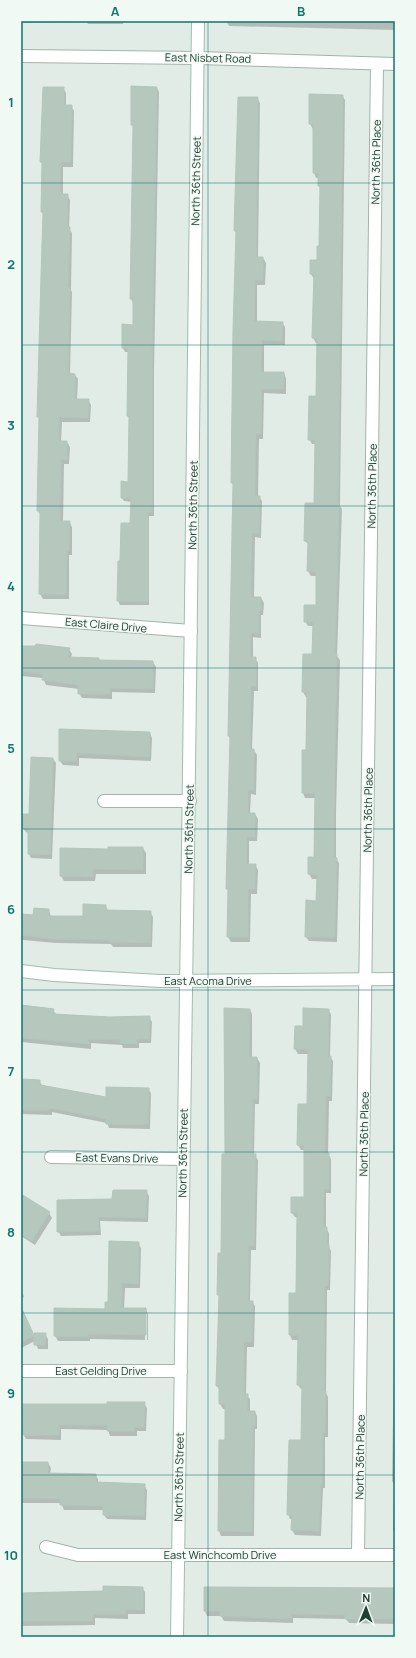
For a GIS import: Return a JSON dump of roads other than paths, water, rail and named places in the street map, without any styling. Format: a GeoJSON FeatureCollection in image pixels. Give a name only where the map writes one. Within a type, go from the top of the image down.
{"type":"FeatureCollection","features":[{"type":"Feature","properties":{"kind":"street","name":"North 36th Street"},"geometry":{"type":"LineString","coordinates":[[177,1637],[183,1159],[190,801],[198,21]]}},
{"type":"Feature","properties":{"kind":"street","name":"East Nisbet Road"},"geometry":{"type":"LineString","coordinates":[[21,56],[198,58],[395,64]]}},
{"type":"Feature","properties":{"kind":"street","name":"North 36th Place"},"geometry":{"type":"LineString","coordinates":[[358,1555],[377,64]]}},
{"type":"Feature","properties":{"kind":"street","name":"East Claire Drive"},"geometry":{"type":"LineString","coordinates":[[21,618],[191,631]]}},
{"type":"Feature","properties":{"kind":"street"},"geometry":{"type":"LineString","coordinates":[[104,800],[190,801]]}},
{"type":"Feature","properties":{"kind":"street","name":"East Acoma Drive"},"geometry":{"type":"LineString","coordinates":[[21,971],[54,975],[187,981],[366,978],[395,979]]}},
{"type":"Feature","properties":{"kind":"street","name":"East Evans Drive"},"geometry":{"type":"LineString","coordinates":[[51,1157],[183,1159]]}},
{"type":"Feature","properties":{"kind":"street","name":"East Gelding Drive"},"geometry":{"type":"LineString","coordinates":[[21,1371],[181,1370]]}},
{"type":"Feature","properties":{"kind":"street","name":"East Winchcomb Drive"},"geometry":{"type":"LineString","coordinates":[[46,1547],[78,1555],[395,1555]]}}]}
